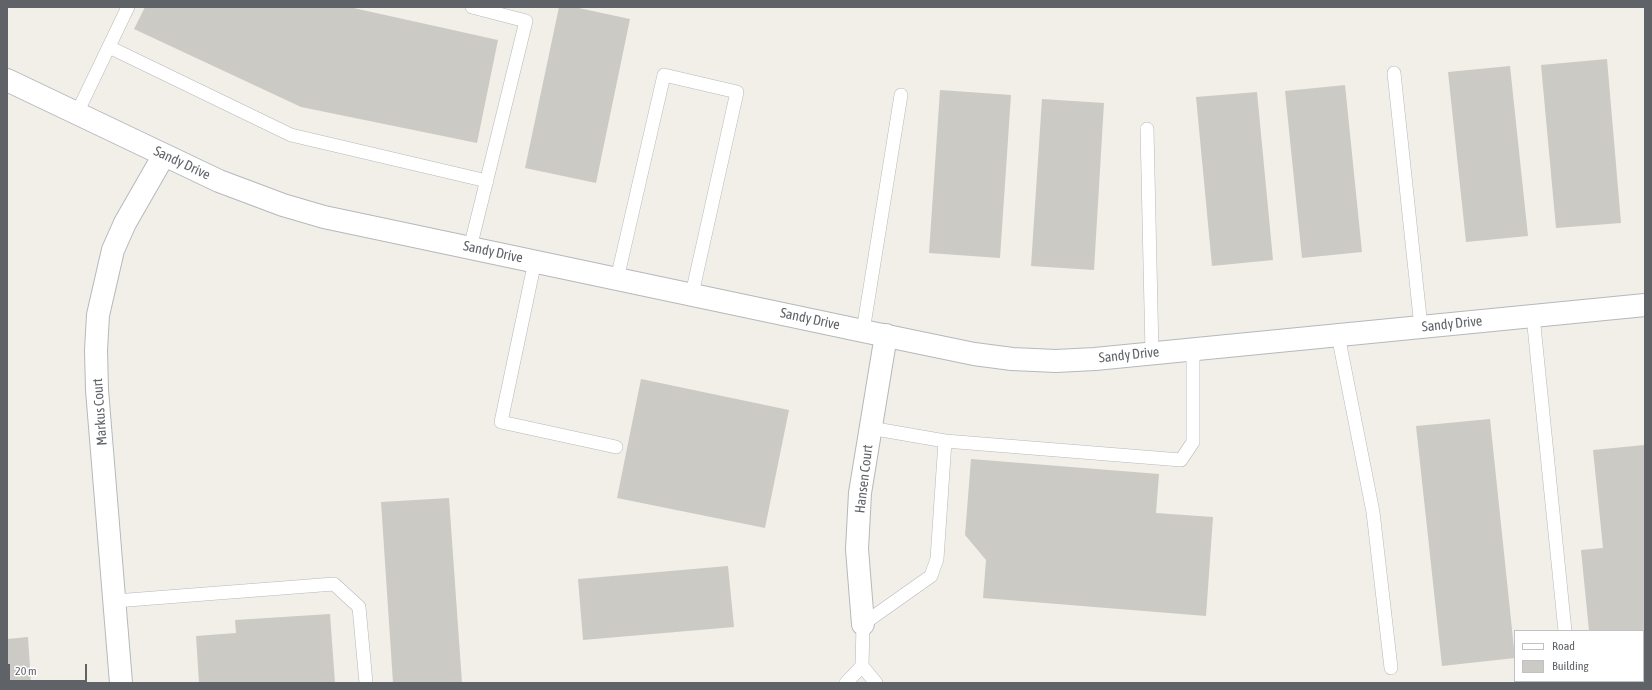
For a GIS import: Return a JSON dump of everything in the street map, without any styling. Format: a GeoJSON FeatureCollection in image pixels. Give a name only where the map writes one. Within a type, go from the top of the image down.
{"type":"FeatureCollection","features":[{"type":"Feature","properties":{"kind":"street","name":"Sandy Drive"},"geometry":{"type":"LineString","coordinates":[[7,80],[238,189],[283,206],[470,248],[974,354],[1012,359],[1056,361],[1645,305]]}},
{"type":"Feature","properties":{"kind":"street","name":"Markus Court"},"geometry":{"type":"LineString","coordinates":[[121,683],[98,390],[96,350],[98,315],[113,250],[125,223],[164,155]]}},
{"type":"Feature","properties":{"kind":"street","name":"Hansen Court"},"geometry":{"type":"LineString","coordinates":[[864,624],[857,549],[860,493],[886,335]]}},
{"type":"Feature","properties":{"kind":"lane"},"geometry":{"type":"LineString","coordinates":[[77,113],[128,7]]}},
{"type":"Feature","properties":{"kind":"lane"},"geometry":{"type":"LineString","coordinates":[[470,248],[526,21],[472,7]]}},
{"type":"Feature","properties":{"kind":"lane"},"geometry":{"type":"LineString","coordinates":[[109,47],[291,135],[487,181]]}},
{"type":"Feature","properties":{"kind":"lane"},"geometry":{"type":"LineString","coordinates":[[1394,73],[1421,327]]}},
{"type":"Feature","properties":{"kind":"lane"},"geometry":{"type":"LineString","coordinates":[[618,279],[664,75],[737,92],[692,294]]}},
{"type":"Feature","properties":{"kind":"lane"},"geometry":{"type":"LineString","coordinates":[[863,331],[901,94]]}},
{"type":"Feature","properties":{"kind":"lane"},"geometry":{"type":"LineString","coordinates":[[1146,129],[1152,353]]}},
{"type":"Feature","properties":{"kind":"lane"},"geometry":{"type":"LineString","coordinates":[[534,261],[501,422],[616,447]]}},
{"type":"Feature","properties":{"kind":"lane"},"geometry":{"type":"LineString","coordinates":[[1533,316],[1565,630]]}},
{"type":"Feature","properties":{"kind":"lane"},"geometry":{"type":"LineString","coordinates":[[1338,335],[1373,512],[1392,668]]}},
{"type":"Feature","properties":{"kind":"lane"},"geometry":{"type":"LineString","coordinates":[[870,428],[945,440],[1182,460],[1193,442],[1193,349]]}},
{"type":"Feature","properties":{"kind":"lane"},"geometry":{"type":"LineString","coordinates":[[846,683],[862,666],[864,624],[931,576],[937,558],[945,440]]}},
{"type":"Feature","properties":{"kind":"lane"},"geometry":{"type":"LineString","coordinates":[[115,602],[334,584],[359,607],[366,683]]}},
{"type":"Feature","properties":{"kind":"lane"},"geometry":{"type":"LineString","coordinates":[[862,666],[876,683]]}},
{"type":"Feature","properties":{"kind":"building"},"geometry":{"type":"Polygon","coordinates":[[[145,7],[349,7],[498,40],[477,143],[301,107],[134,29],[145,7]]]}},
{"type":"Feature","properties":{"kind":"building"},"geometry":{"type":"Polygon","coordinates":[[[559,7],[574,7],[630,19],[596,183],[525,168],[559,7]]]}},
{"type":"Feature","properties":{"kind":"building"},"geometry":{"type":"Polygon","coordinates":[[[1607,59],[1621,223],[1556,228],[1541,65],[1607,59]]]}},
{"type":"Feature","properties":{"kind":"building"},"geometry":{"type":"Polygon","coordinates":[[[1510,66],[1528,236],[1466,242],[1448,72],[1510,66]]]}},
{"type":"Feature","properties":{"kind":"building"},"geometry":{"type":"Polygon","coordinates":[[[1345,85],[1362,252],[1302,258],[1285,91],[1345,85]]]}},
{"type":"Feature","properties":{"kind":"building"},"geometry":{"type":"Polygon","coordinates":[[[940,90],[1011,95],[1000,258],[929,253],[940,90]]]}},
{"type":"Feature","properties":{"kind":"building"},"geometry":{"type":"Polygon","coordinates":[[[1257,92],[1273,260],[1212,266],[1196,97],[1257,92]]]}},
{"type":"Feature","properties":{"kind":"building"},"geometry":{"type":"Polygon","coordinates":[[[1042,99],[1104,103],[1094,270],[1031,266],[1042,99]]]}},
{"type":"Feature","properties":{"kind":"building"},"geometry":{"type":"Polygon","coordinates":[[[641,379],[789,410],[765,528],[617,498],[641,379]]]}},
{"type":"Feature","properties":{"kind":"building"},"geometry":{"type":"Polygon","coordinates":[[[1490,419],[1514,658],[1442,666],[1416,426],[1490,419]]]}},
{"type":"Feature","properties":{"kind":"building"},"geometry":{"type":"Polygon","coordinates":[[[1644,445],[1645,662],[1644,630],[1589,630],[1581,550],[1603,548],[1593,450],[1644,445]]]}},
{"type":"Feature","properties":{"kind":"building"},"geometry":{"type":"Polygon","coordinates":[[[971,459],[1159,474],[1156,513],[1213,517],[1206,616],[983,598],[986,560],[965,535],[971,459]]]}},
{"type":"Feature","properties":{"kind":"building"},"geometry":{"type":"Polygon","coordinates":[[[449,498],[462,683],[393,683],[381,502],[449,498]]]}},
{"type":"Feature","properties":{"kind":"building"},"geometry":{"type":"Polygon","coordinates":[[[728,566],[734,627],[583,640],[578,579],[728,566]]]}},
{"type":"Feature","properties":{"kind":"building"},"geometry":{"type":"Polygon","coordinates":[[[330,614],[335,683],[199,683],[196,636],[236,633],[235,620],[330,614]]]}},
{"type":"Feature","properties":{"kind":"building"},"geometry":{"type":"Polygon","coordinates":[[[28,637],[31,683],[7,683],[7,639],[28,637]]]}}]}
